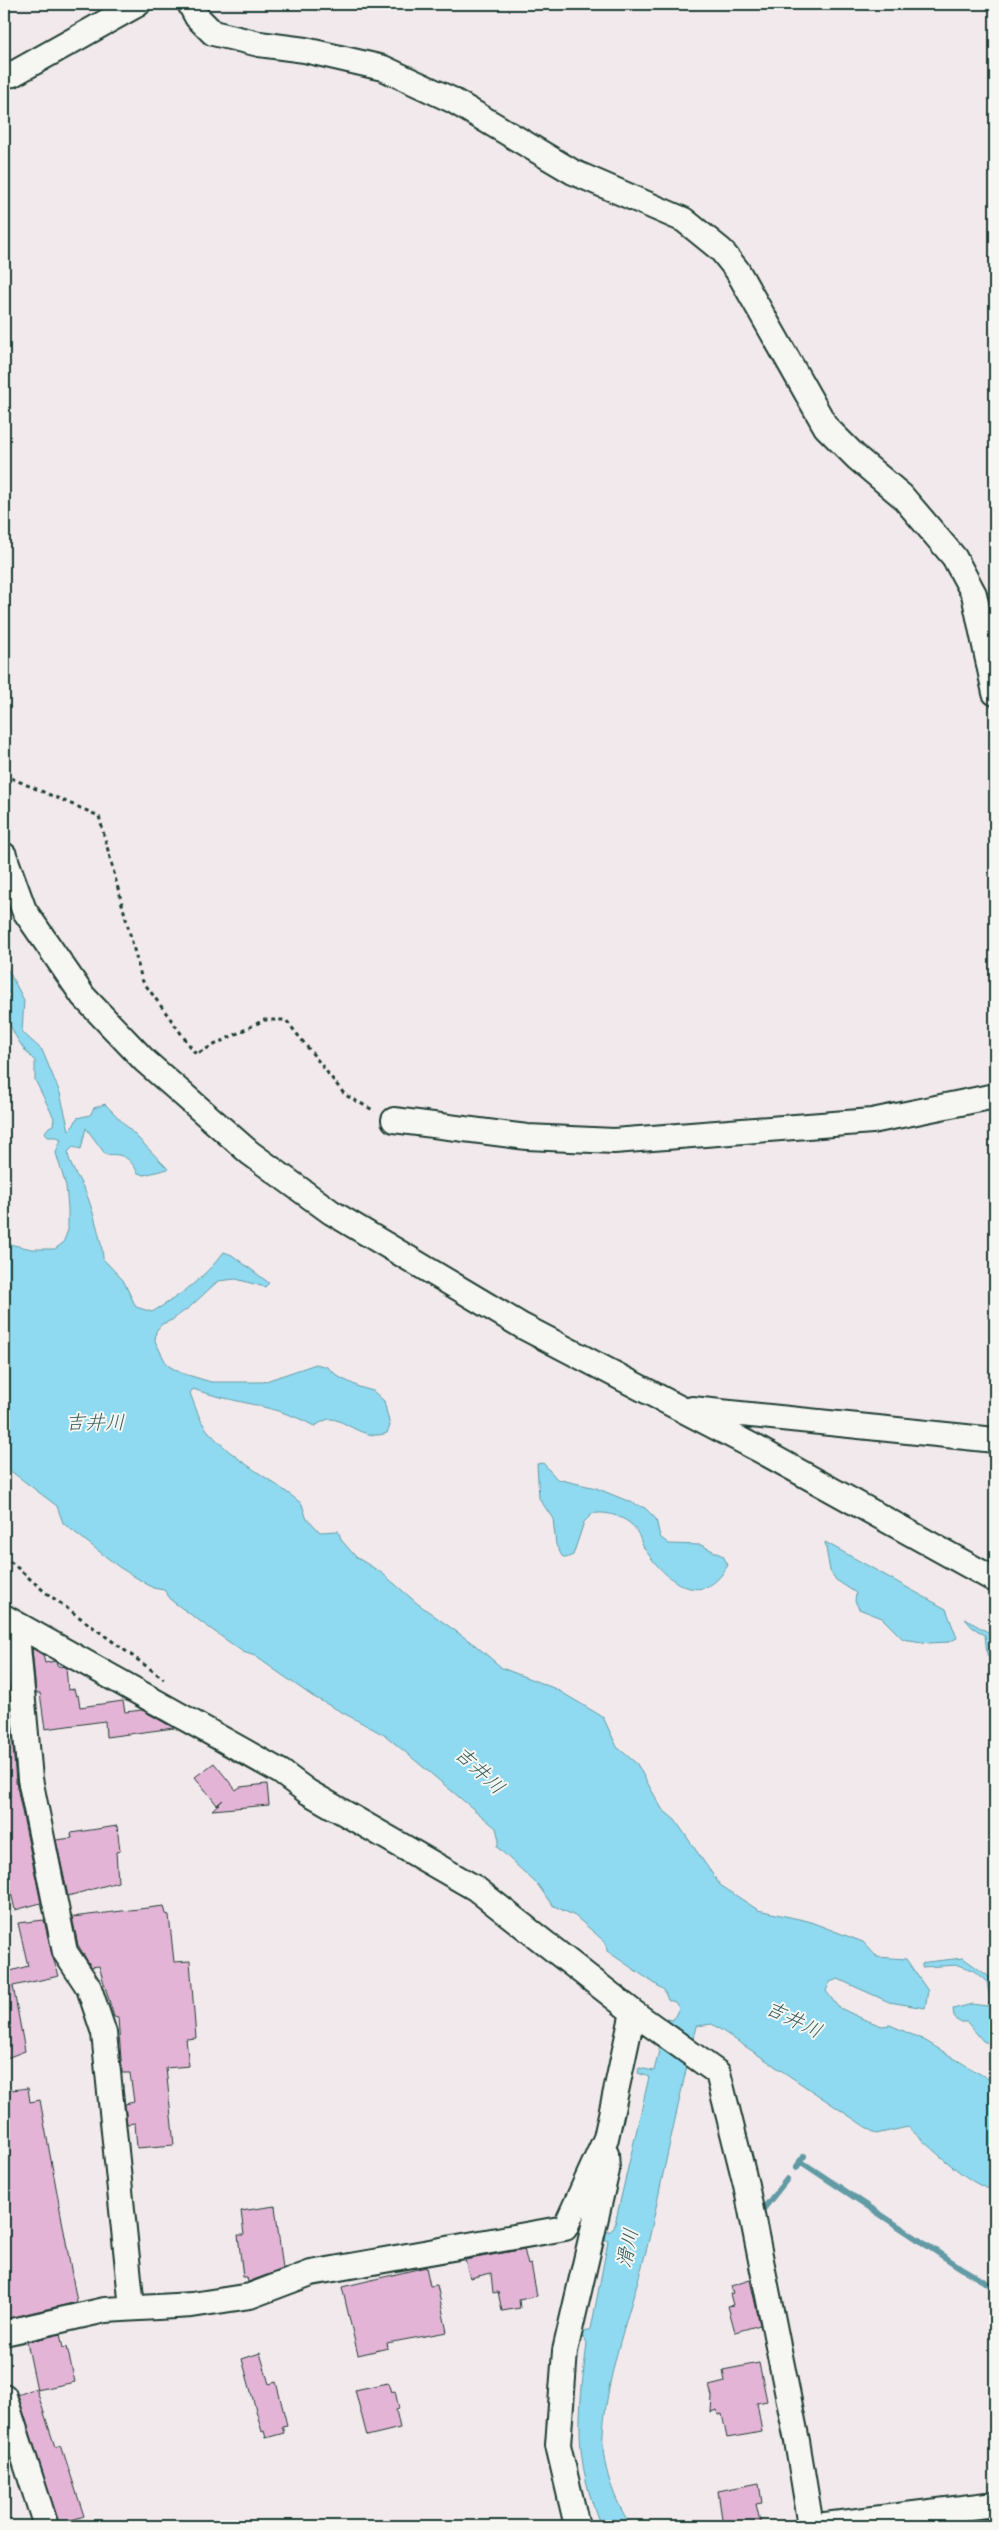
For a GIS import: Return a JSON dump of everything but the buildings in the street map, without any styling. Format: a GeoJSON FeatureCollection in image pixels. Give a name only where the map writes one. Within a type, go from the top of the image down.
{"type":"FeatureCollection","features":[{"type":"Feature","properties":{"kind":"street"},"geometry":{"type":"LineString","coordinates":[[4,75],[13,74],[137,4]]}},
{"type":"Feature","properties":{"kind":"street"},"geometry":{"type":"LineString","coordinates":[[190,4],[197,17],[213,33],[259,44],[305,50],[383,68],[435,92],[573,172],[684,220],[721,250],[737,270],[826,427],[857,458],[902,496],[954,558],[974,594],[995,693]]}},
{"type":"Feature","properties":{"kind":"street"},"geometry":{"type":"LineString","coordinates":[[4,855],[24,910],[84,996],[145,1061],[250,1153],[331,1212],[513,1321],[766,1453],[995,1580]]}},
{"type":"Feature","properties":{"kind":"street"},"geometry":{"type":"LineString","coordinates":[[394,1120],[527,1137],[614,1141],[872,1121],[995,1096]]}},
{"type":"Feature","properties":{"kind":"street"},"geometry":{"type":"LineString","coordinates":[[678,1408],[995,1440]]}},
{"type":"Feature","properties":{"kind":"street"},"geometry":{"type":"LineString","coordinates":[[10,1620],[282,1772],[308,1792],[475,1888],[633,2012],[718,2073],[746,2185],[811,2526]]}},
{"type":"Feature","properties":{"kind":"street"},"geometry":{"type":"LineString","coordinates":[[10,1620],[30,1779],[66,1952],[88,1988],[104,2033],[132,2308]]}},
{"type":"Feature","properties":{"kind":"street"},"geometry":{"type":"LineString","coordinates":[[4,2333],[105,2310],[192,2305],[250,2296],[311,2273],[565,2228],[606,2138],[633,2012]]}},
{"type":"Feature","properties":{"kind":"street"},"geometry":{"type":"LineString","coordinates":[[577,2526],[558,2444],[565,2351],[607,2170],[606,2138]]}},
{"type":"Feature","properties":{"kind":"street"},"geometry":{"type":"LineString","coordinates":[[4,2396],[46,2526]]}},
{"type":"Feature","properties":{"kind":"street"},"geometry":{"type":"LineString","coordinates":[[817,2526],[995,2504]]}},
{"type":"Feature","properties":{"kind":"path"},"geometry":{"type":"LineString","coordinates":[[4,775],[99,816],[142,980],[196,1054],[264,1020],[286,1020],[344,1095],[394,1120]]}},
{"type":"Feature","properties":{"kind":"path"},"geometry":{"type":"LineString","coordinates":[[4,1556],[45,1592],[169,1683]]}},
{"type":"Feature","properties":{"kind":"water","name":"吉井川"},"geometry":{"type":"Polygon","coordinates":[[[7,968],[24,1000],[22,1032],[42,1050],[60,1093],[69,1130],[77,1118],[90,1115],[94,1108],[105,1104],[168,1169],[144,1175],[138,1173],[129,1160],[117,1155],[106,1155],[86,1128],[81,1149],[73,1147],[68,1152],[72,1167],[90,1205],[99,1234],[103,1259],[123,1280],[136,1307],[152,1312],[162,1306],[200,1278],[224,1252],[232,1255],[269,1283],[265,1287],[236,1279],[218,1281],[191,1306],[172,1320],[162,1324],[156,1331],[155,1341],[167,1365],[181,1373],[211,1382],[263,1382],[316,1364],[327,1367],[339,1377],[359,1387],[373,1391],[384,1401],[390,1426],[387,1433],[379,1435],[362,1432],[341,1422],[329,1419],[314,1426],[285,1413],[193,1389],[190,1393],[200,1418],[208,1431],[229,1452],[302,1504],[306,1517],[320,1532],[338,1531],[342,1541],[356,1557],[382,1573],[418,1604],[475,1645],[502,1668],[556,1689],[603,1717],[617,1747],[637,1764],[662,1809],[675,1820],[720,1885],[758,1910],[808,1921],[863,1942],[877,1957],[906,1959],[928,1991],[925,2008],[889,2002],[838,1979],[830,1982],[826,1991],[838,2007],[863,2019],[882,2026],[890,2025],[924,2040],[995,2083],[995,2190],[985,2188],[962,2174],[908,2127],[876,2134],[712,2024],[696,2026],[646,2252],[617,2354],[606,2406],[603,2445],[606,2470],[614,2494],[631,2526],[601,2526],[592,2502],[582,2457],[580,2436],[581,2393],[587,2344],[584,2338],[575,2336],[577,2330],[585,2332],[591,2329],[608,2241],[601,2237],[603,2230],[609,2232],[614,2228],[649,2077],[638,2073],[639,2068],[654,2071],[667,2019],[673,2020],[679,2008],[675,2002],[668,2000],[664,1990],[607,1951],[606,1943],[575,1916],[552,1905],[538,1885],[497,1847],[499,1840],[496,1828],[386,1736],[312,1696],[255,1656],[243,1652],[172,1601],[164,1590],[153,1588],[119,1567],[63,1523],[57,1506],[4,1466],[4,1243],[32,1249],[55,1249],[63,1243],[68,1230],[66,1186],[56,1153],[61,1139],[48,1137],[45,1132],[53,1125],[54,1118],[35,1080],[35,1061],[18,1040],[6,1014],[4,995],[7,998],[11,997],[4,984],[4,969],[7,968]]]}},
{"type":"Feature","properties":{"kind":"water"},"geometry":{"type":"Polygon","coordinates":[[[543,1463],[557,1479],[596,1488],[645,1508],[656,1519],[660,1537],[669,1544],[701,1545],[723,1556],[728,1565],[718,1579],[707,1587],[696,1589],[684,1586],[662,1571],[644,1548],[633,1526],[617,1516],[604,1513],[592,1514],[584,1522],[573,1555],[566,1558],[562,1556],[556,1545],[553,1519],[539,1498],[537,1464],[543,1463]]]}},
{"type":"Feature","properties":{"kind":"water"},"geometry":{"type":"Polygon","coordinates":[[[825,1542],[946,1609],[957,1638],[949,1642],[929,1643],[903,1639],[882,1618],[859,1609],[855,1601],[856,1593],[836,1580],[830,1571],[825,1542]]]}},
{"type":"Feature","properties":{"kind":"water"},"geometry":{"type":"Polygon","coordinates":[[[965,1619],[995,1636],[995,1669],[987,1654],[985,1635],[972,1627],[965,1619]]]}},
{"type":"Feature","properties":{"kind":"water"},"geometry":{"type":"Polygon","coordinates":[[[963,1958],[995,1981],[995,2046],[983,2041],[967,2022],[959,2022],[954,2016],[953,2009],[972,2004],[987,2006],[990,2001],[987,1982],[974,1971],[959,1965],[922,1967],[922,1964],[927,1962],[963,1958]]]}},
{"type":"Feature","properties":{"kind":"waterway"},"geometry":{"type":"LineString","coordinates":[[796,2168],[804,2156]]}},
{"type":"Feature","properties":{"kind":"waterway"},"geometry":{"type":"LineString","coordinates":[[800,2161],[961,2268],[995,2288]]}},
{"type":"Feature","properties":{"kind":"waterway"},"geometry":{"type":"LineString","coordinates":[[762,2215],[761,2212],[787,2179]]}},
{"type":"Feature","properties":{"kind":"water label","name":"滑川"},"geometry":{"type":"Point","coordinates":[627,2248]}}]}
